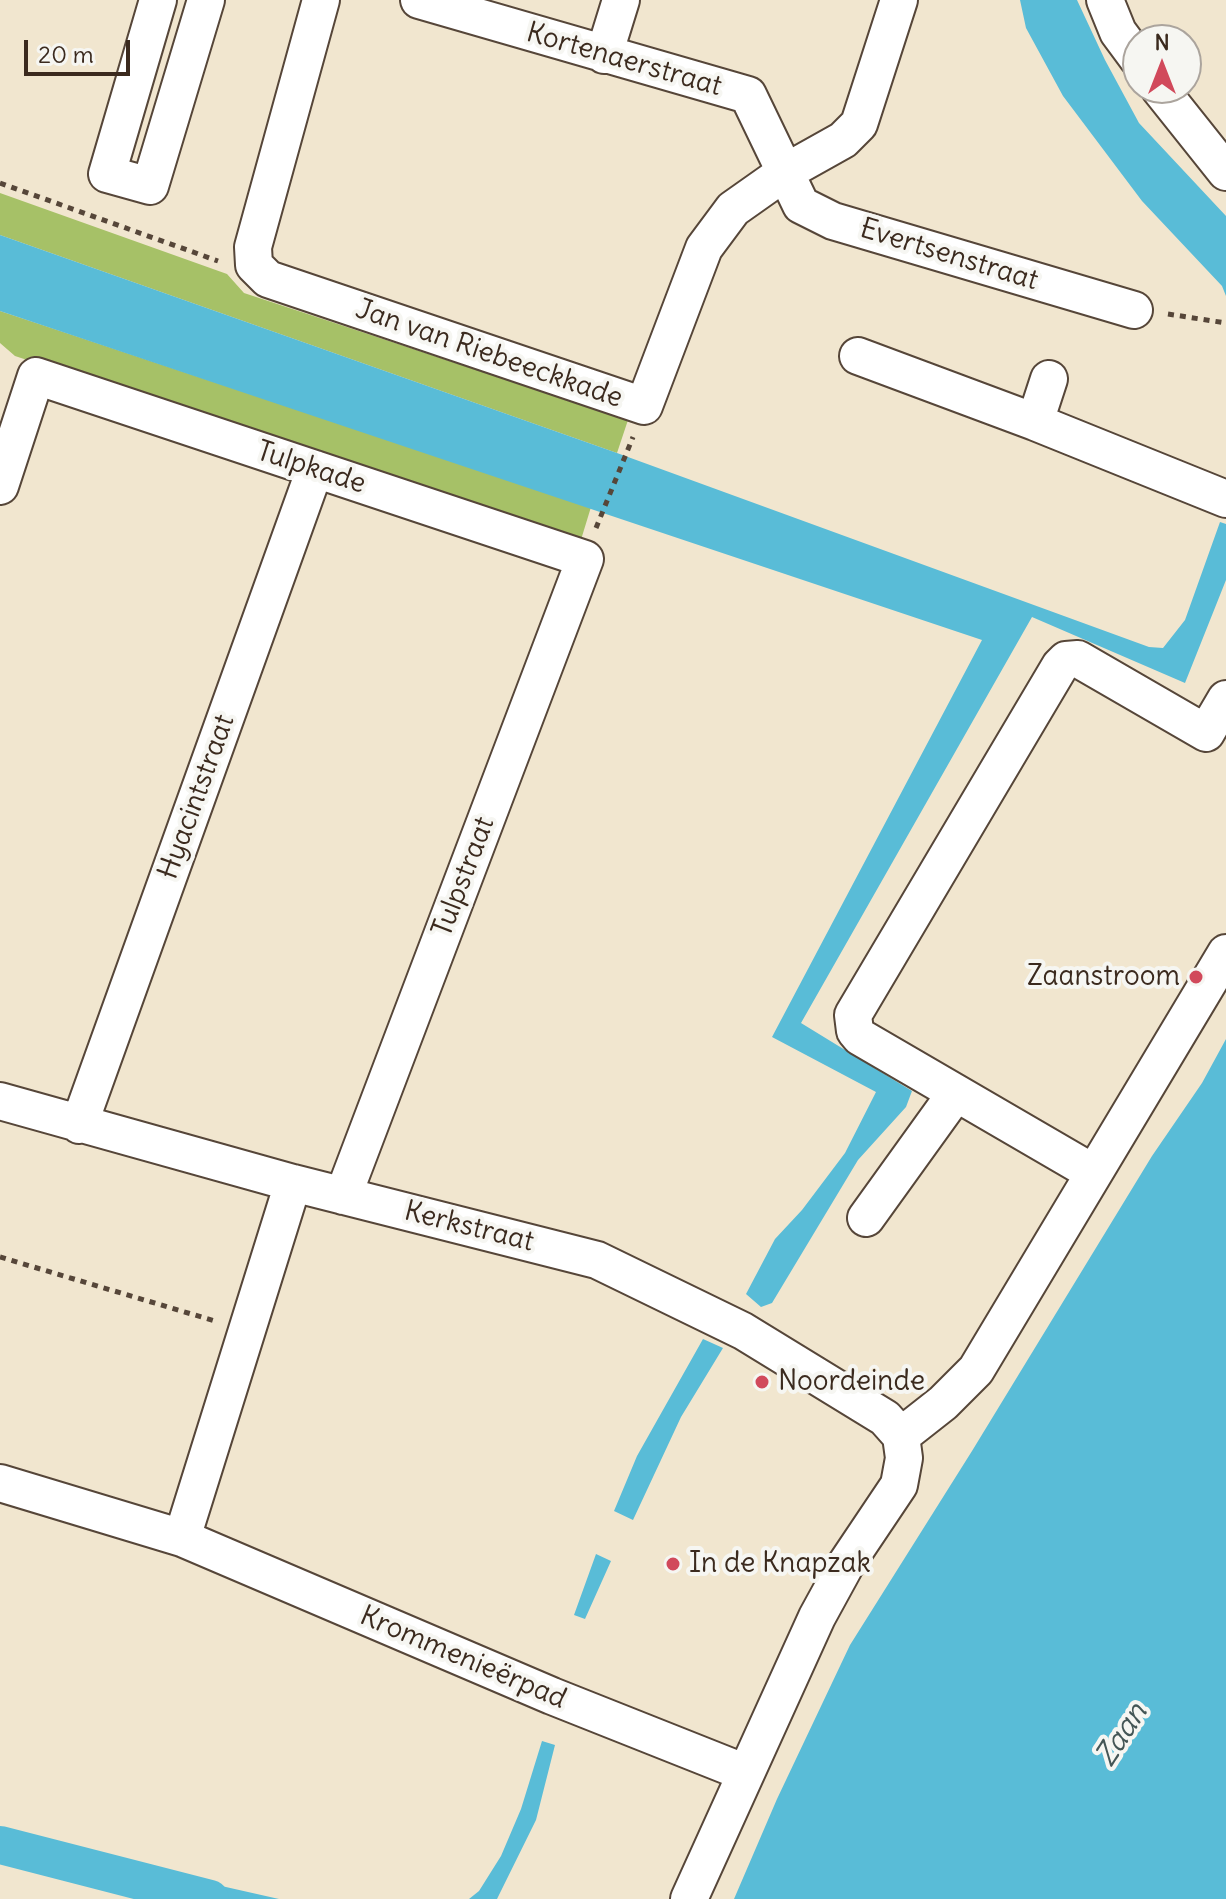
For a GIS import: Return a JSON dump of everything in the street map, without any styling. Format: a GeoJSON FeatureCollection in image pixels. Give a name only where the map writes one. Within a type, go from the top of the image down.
{"type":"FeatureCollection","features":[{"type":"Feature","properties":{"kind":"street"},"geometry":{"type":"LineString","coordinates":[[158,0],[107,174],[150,186],[206,0]]}},
{"type":"Feature","properties":{"kind":"street"},"geometry":{"type":"LineString","coordinates":[[254,265],[253,247],[321,0]]}},
{"type":"Feature","properties":{"kind":"street","name":"Kortenaerstraat"},"geometry":{"type":"LineString","coordinates":[[419,0],[748,95],[784,173]]}},
{"type":"Feature","properties":{"kind":"street"},"geometry":{"type":"LineString","coordinates":[[604,55],[621,0]]}},
{"type":"Feature","properties":{"kind":"street"},"geometry":{"type":"LineString","coordinates":[[784,173],[843,140],[859,124],[899,0]]}},
{"type":"Feature","properties":{"kind":"street"},"geometry":{"type":"LineString","coordinates":[[1105,0],[1122,37]]}},
{"type":"Feature","properties":{"kind":"street"},"geometry":{"type":"LineString","coordinates":[[1172,104],[1226,172]]}},
{"type":"Feature","properties":{"kind":"street","name":"Jan van Riebeeckkade"},"geometry":{"type":"LineString","coordinates":[[254,265],[268,279],[644,406],[704,248],[733,209],[784,173]]}},
{"type":"Feature","properties":{"kind":"street","name":"Evertsenstraat"},"geometry":{"type":"LineString","coordinates":[[784,173],[801,205],[833,221],[1134,310]]}},
{"type":"Feature","properties":{"kind":"street"},"geometry":{"type":"LineString","coordinates":[[858,356],[1035,422],[1226,499]]}},
{"type":"Feature","properties":{"kind":"street","name":"Tulpkade"},"geometry":{"type":"LineString","coordinates":[[0,486],[36,376],[585,559]]}},
{"type":"Feature","properties":{"kind":"street"},"geometry":{"type":"LineString","coordinates":[[1035,422],[1049,379]]}},
{"type":"Feature","properties":{"kind":"street","name":"Hyacintstraat"},"geometry":{"type":"LineString","coordinates":[[79,1125],[315,469]]}},
{"type":"Feature","properties":{"kind":"street","name":"Tulpstraat"},"geometry":{"type":"LineString","coordinates":[[343,1196],[585,559]]}},
{"type":"Feature","properties":{"kind":"street"},"geometry":{"type":"LineString","coordinates":[[1092,1172],[860,1037],[855,1031],[853,1015],[1066,660],[1078,659],[1206,733],[1226,699]]}},
{"type":"Feature","properties":{"kind":"street"},"geometry":{"type":"LineString","coordinates":[[689,1899],[817,1617],[846,1564],[899,1485],[904,1458],[901,1436],[943,1403],[976,1370],[1226,953]]}},
{"type":"Feature","properties":{"kind":"street"},"geometry":{"type":"LineString","coordinates":[[866,1218],[945,1086]]}},
{"type":"Feature","properties":{"kind":"street","name":"Kerkstraat"},"geometry":{"type":"LineString","coordinates":[[0,1101],[293,1183],[597,1260],[743,1331],[885,1418],[901,1436]]}},
{"type":"Feature","properties":{"kind":"street"},"geometry":{"type":"LineString","coordinates":[[182,1538],[293,1183]]}},
{"type":"Feature","properties":{"kind":"street","name":"Krommenieërpad"},"geometry":{"type":"LineString","coordinates":[[0,1483],[182,1538],[552,1696],[746,1773]]}},
{"type":"Feature","properties":{"kind":"path"},"geometry":{"type":"LineString","coordinates":[[0,183],[224,263],[254,265]]}},
{"type":"Feature","properties":{"kind":"path"},"geometry":{"type":"LineString","coordinates":[[1209,320],[1226,323]]}},
{"type":"Feature","properties":{"kind":"path"},"geometry":{"type":"LineString","coordinates":[[600,517],[635,432]]}},
{"type":"Feature","properties":{"kind":"path"},"geometry":{"type":"LineString","coordinates":[[0,1257],[247,1331]]}},
{"type":"Feature","properties":{"kind":"green space"},"geometry":{"type":"Polygon","coordinates":[[[0,193],[227,274],[244,293],[628,420],[617,453],[0,235],[0,193]]]}},
{"type":"Feature","properties":{"kind":"green space"},"geometry":{"type":"Polygon","coordinates":[[[0,311],[591,507],[580,543],[15,356],[0,343],[0,311]]]}},
{"type":"Feature","properties":{"kind":"water"},"geometry":{"type":"Polygon","coordinates":[[[1020,0],[1077,0],[1122,92],[1122,104],[1129,104],[1139,123],[1226,216],[1226,296],[1222,286],[1142,201],[1063,96],[1026,28],[1020,0]]]}},
{"type":"Feature","properties":{"kind":"water"},"geometry":{"type":"Polygon","coordinates":[[[0,235],[617,453],[1149,647],[1163,648],[1185,620],[1220,522],[1226,524],[1226,580],[1185,683],[1032,617],[801,1023],[912,1091],[906,1107],[858,1160],[772,1303],[761,1307],[746,1294],[775,1239],[802,1210],[845,1153],[876,1092],[772,1037],[982,640],[0,311],[0,235]]]}},
{"type":"Feature","properties":{"kind":"water","name":"Zaan"},"geometry":{"type":"Polygon","coordinates":[[[1226,1039],[1226,1899],[734,1899],[777,1799],[850,1645],[1152,1156],[1202,1083],[1226,1039]]]}},
{"type":"Feature","properties":{"kind":"water"},"geometry":{"type":"Polygon","coordinates":[[[703,1339],[723,1348],[681,1417],[633,1520],[614,1511],[637,1456],[703,1339]]]}},
{"type":"Feature","properties":{"kind":"water"},"geometry":{"type":"Polygon","coordinates":[[[596,1554],[611,1561],[585,1619],[574,1615],[596,1554]]]}},
{"type":"Feature","properties":{"kind":"water"},"geometry":{"type":"Polygon","coordinates":[[[542,1741],[555,1745],[536,1820],[497,1899],[469,1899],[479,1891],[501,1856],[521,1809],[542,1741]]]}},
{"type":"Feature","properties":{"kind":"water"},"geometry":{"type":"Polygon","coordinates":[[[0,1830],[93,1855],[89,1881],[0,1857],[0,1830]]]}},
{"type":"Feature","properties":{"kind":"water"},"geometry":{"type":"Polygon","coordinates":[[[155,1871],[279,1899],[173,1899],[147,1893],[155,1871]]]}},
{"type":"Feature","properties":{"kind":"waterway"},"geometry":{"type":"LineString","coordinates":[[0,1845],[210,1899]]}},
{"type":"Feature","properties":{"kind":"place","name":"Zaanstroom"},"geometry":{"type":"Point","coordinates":[1196,977]}},
{"type":"Feature","properties":{"kind":"place","name":"Noordeinde"},"geometry":{"type":"Point","coordinates":[762,1382]}},
{"type":"Feature","properties":{"kind":"place","name":"In de Knapzak"},"geometry":{"type":"Point","coordinates":[673,1564]}}]}
